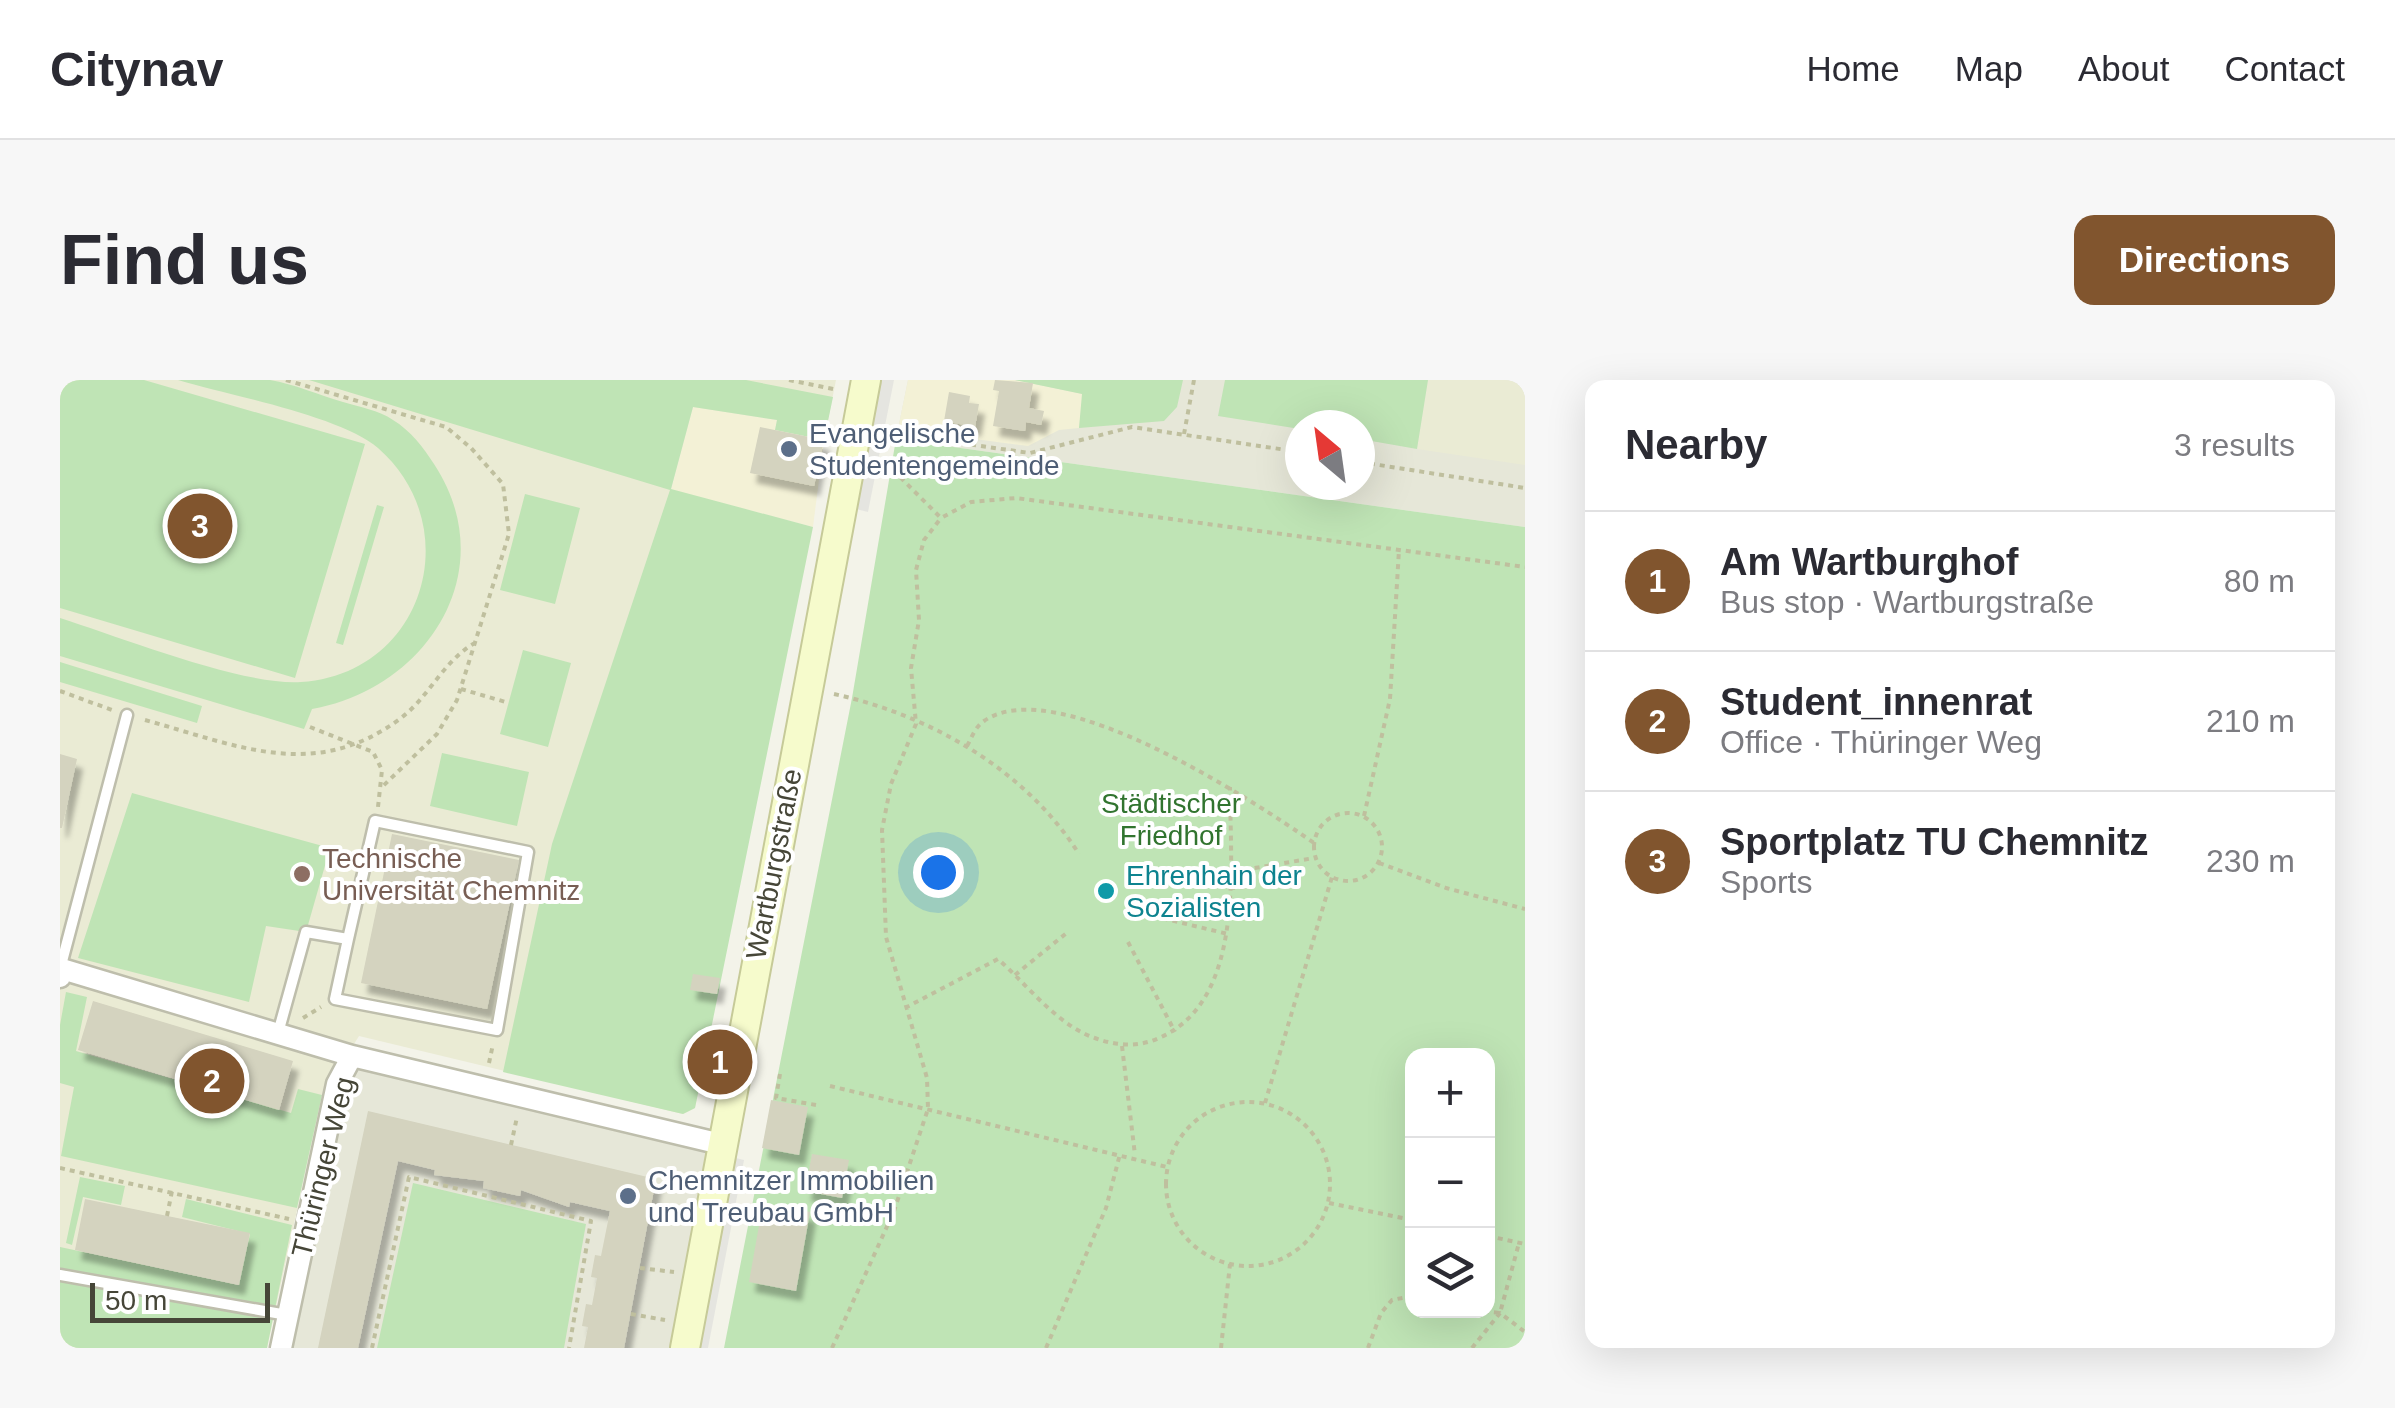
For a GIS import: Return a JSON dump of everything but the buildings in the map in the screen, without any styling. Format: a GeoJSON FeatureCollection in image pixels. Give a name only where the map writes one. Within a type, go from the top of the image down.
{"type":"FeatureCollection","features":[{"type":"Feature","properties":{"kind":"main road","name":"Wartburgstraße"},"geometry":{"type":"LineString","coordinates":[[687,1336],[865,387]]}},
{"type":"Feature","properties":{"kind":"street","name":"Thüringer Weg"},"geometry":{"type":"LineString","coordinates":[[60,972],[352,1056],[338,1084],[281,1348]]}},
{"type":"Feature","properties":{"kind":"street"},"geometry":{"type":"LineString","coordinates":[[352,1056],[722,1144]]}},
{"type":"Feature","properties":{"kind":"lane"},"geometry":{"type":"LineString","coordinates":[[60,972],[127,715]]}},
{"type":"Feature","properties":{"kind":"lane"},"geometry":{"type":"LineString","coordinates":[[375,821],[528,852],[496,1030],[335,998],[375,821]]}},
{"type":"Feature","properties":{"kind":"lane"},"geometry":{"type":"LineString","coordinates":[[278,1033],[306,932],[348,939]]}},
{"type":"Feature","properties":{"kind":"lane"},"geometry":{"type":"LineString","coordinates":[[60,1275],[288,1316]]}},
{"type":"Feature","properties":{"kind":"path"},"geometry":{"type":"LineString","coordinates":[[286,380],[446,427],[503,484],[508,534],[461,689],[437,734],[383,786]]}},
{"type":"Feature","properties":{"kind":"path"},"geometry":{"type":"LineString","coordinates":[[788,380],[865,387]]}},
{"type":"Feature","properties":{"kind":"path"},"geometry":{"type":"LineString","coordinates":[[1184,434],[1194,380]]}},
{"type":"Feature","properties":{"kind":"path"},"geometry":{"type":"LineString","coordinates":[[858,429],[1030,452],[1132,427],[1285,450]]}},
{"type":"Feature","properties":{"kind":"path"},"geometry":{"type":"LineString","coordinates":[[1375,464],[1525,488]]}},
{"type":"Feature","properties":{"kind":"path"},"geometry":{"type":"LineString","coordinates":[[891,468],[941,518]]}},
{"type":"Feature","properties":{"kind":"path"},"geometry":{"type":"LineString","coordinates":[[832,1348],[894,1211],[928,1109],[927,1078],[886,937],[882,830],[890,784],[916,724],[911,668],[919,620],[916,570],[924,540],[941,518],[971,502],[1016,498],[1525,567]]}},
{"type":"Feature","properties":{"kind":"path"},"geometry":{"type":"LineString","coordinates":[[1364,816],[1390,699],[1398,550]]}},
{"type":"Feature","properties":{"kind":"path"},"geometry":{"type":"LineString","coordinates":[[60,691],[127,715],[278,756],[330,751],[399,720],[431,691],[459,652],[475,643]]}},
{"type":"Feature","properties":{"kind":"path"},"geometry":{"type":"LineString","coordinates":[[461,689],[508,703]]}},
{"type":"Feature","properties":{"kind":"path"},"geometry":{"type":"LineString","coordinates":[[852,698],[966,746],[1028,788],[1055,816],[1079,854]]}},
{"type":"Feature","properties":{"kind":"path"},"geometry":{"type":"LineString","coordinates":[[966,746],[978,726],[995,716],[1027,712],[1071,717],[1173,756],[1230,787],[1314,843]]}},
{"type":"Feature","properties":{"kind":"path"},"geometry":{"type":"LineString","coordinates":[[310,728],[373,752],[382,770],[383,786],[375,821]]}},
{"type":"Feature","properties":{"kind":"path"},"geometry":{"type":"LineString","coordinates":[[905,1008],[998,960],[1084,1034],[1122,1046],[1150,1042],[1175,1032],[1206,995],[1228,934],[1230,787]]}},
{"type":"Feature","properties":{"kind":"path"},"geometry":{"type":"LineString","coordinates":[[1353,813],[1364,816],[1382,842],[1379,863],[1353,881],[1332,877],[1315,857],[1314,843],[1323,823],[1353,813]]}},
{"type":"Feature","properties":{"kind":"path"},"geometry":{"type":"LineString","coordinates":[[1230,888],[1246,887],[1249,869],[1315,857]]}},
{"type":"Feature","properties":{"kind":"path"},"geometry":{"type":"LineString","coordinates":[[1379,863],[1446,888],[1525,909]]}},
{"type":"Feature","properties":{"kind":"path"},"geometry":{"type":"LineString","coordinates":[[1265,1103],[1332,877]]}},
{"type":"Feature","properties":{"kind":"path"},"geometry":{"type":"LineString","coordinates":[[1153,916],[1228,934]]}},
{"type":"Feature","properties":{"kind":"path"},"geometry":{"type":"LineString","coordinates":[[1015,974],[1069,930]]}},
{"type":"Feature","properties":{"kind":"path"},"geometry":{"type":"LineString","coordinates":[[1128,942],[1175,1032]]}},
{"type":"Feature","properties":{"kind":"path"},"geometry":{"type":"LineString","coordinates":[[278,1033],[335,998]]}},
{"type":"Feature","properties":{"kind":"path"},"geometry":{"type":"LineString","coordinates":[[1122,1046],[1135,1158]]}},
{"type":"Feature","properties":{"kind":"path"},"geometry":{"type":"LineString","coordinates":[[780,1074],[776,1098],[816,1106]]}},
{"type":"Feature","properties":{"kind":"path"},"geometry":{"type":"LineString","coordinates":[[830,1086],[1167,1167]]}},
{"type":"Feature","properties":{"kind":"path"},"geometry":{"type":"LineString","coordinates":[[511,1145],[521,1098]]}},
{"type":"Feature","properties":{"kind":"path"},"geometry":{"type":"LineString","coordinates":[[1239,1102],[1265,1103],[1290,1112],[1317,1140],[1330,1176],[1328,1203],[1318,1226],[1302,1246],[1280,1260],[1255,1266],[1230,1264],[1206,1254],[1186,1238],[1172,1217],[1166,1192],[1167,1167],[1176,1143],[1192,1123],[1214,1108],[1239,1102]]}},
{"type":"Feature","properties":{"kind":"path"},"geometry":{"type":"LineString","coordinates":[[1046,1348],[1106,1208],[1120,1154]]}},
{"type":"Feature","properties":{"kind":"path"},"geometry":{"type":"LineString","coordinates":[[60,1168],[308,1224]]}},
{"type":"Feature","properties":{"kind":"path"},"geometry":{"type":"LineString","coordinates":[[372,1348],[408,1177],[500,1195],[591,1221],[569,1348]]}},
{"type":"Feature","properties":{"kind":"path"},"geometry":{"type":"LineString","coordinates":[[167,1216],[172,1191]]}},
{"type":"Feature","properties":{"kind":"path"},"geometry":{"type":"LineString","coordinates":[[1328,1203],[1405,1219]]}},
{"type":"Feature","properties":{"kind":"path"},"geometry":{"type":"LineString","coordinates":[[1472,1348],[1500,1314],[1522,1243],[1495,1237]]}},
{"type":"Feature","properties":{"kind":"path"},"geometry":{"type":"LineString","coordinates":[[1220,1348],[1230,1264]]}},
{"type":"Feature","properties":{"kind":"path"},"geometry":{"type":"LineString","coordinates":[[640,1268],[699,1276]]}},
{"type":"Feature","properties":{"kind":"path"},"geometry":{"type":"LineString","coordinates":[[1368,1348],[1381,1312],[1392,1300],[1405,1297]]}},
{"type":"Feature","properties":{"kind":"path"},"geometry":{"type":"LineString","coordinates":[[1495,1313],[1525,1332]]}},
{"type":"Feature","properties":{"kind":"path"},"geometry":{"type":"LineString","coordinates":[[631,1314],[687,1336]]}},
{"type":"Feature","properties":{"kind":"shaded area","name":"Technische Universität Chemnitz"},"geometry":{"type":"Polygon","coordinates":[[[60,380],[836,380],[824,440],[775,430],[777,420],[693,407],[671,490],[728,937],[695,1108],[683,1114],[359,1036],[322,1095],[267,1348],[60,1348],[60,380]]]}},
{"type":"Feature","properties":{"kind":"shaded area"},"geometry":{"type":"Polygon","coordinates":[[[866,380],[894,380],[868,512],[844,506],[866,380]]]}},
{"type":"Feature","properties":{"kind":"shaded area"},"geometry":{"type":"Polygon","coordinates":[[[908,380],[1525,380],[1525,527],[1332,500],[1375,500],[1375,410],[1285,410],[1285,493],[896,439],[908,380]]]}},
{"type":"Feature","properties":{"kind":"shaded area"},"geometry":{"type":"Polygon","coordinates":[[[908,380],[1015,380],[1083,394],[1079,428],[1059,430],[1028,446],[898,429],[908,380]]]}},
{"type":"Feature","properties":{"kind":"shaded area"},"geometry":{"type":"Polygon","coordinates":[[[1428,380],[1525,380],[1525,465],[1417,449],[1428,380]]]}},
{"type":"Feature","properties":{"kind":"shaded area"},"geometry":{"type":"Polygon","coordinates":[[[693,406],[777,420],[775,430],[824,440],[813,527],[671,490],[693,406]]]}},
{"type":"Feature","properties":{"kind":"shaded area"},"geometry":{"type":"Polygon","coordinates":[[[352,1056],[720,1154],[679,1348],[292,1348],[352,1056]]]}},
{"type":"Feature","properties":{"kind":"shaded area"},"geometry":{"type":"Polygon","coordinates":[[[727,1156],[744,1160],[708,1348],[689,1348],[727,1156]]]}},
{"type":"Feature","properties":{"kind":"green space"},"geometry":{"type":"Polygon","coordinates":[[[60,380],[144,380],[365,444],[295,678],[60,608],[60,380]]]}},
{"type":"Feature","properties":{"kind":"green space"},"geometry":{"type":"Polygon","coordinates":[[[178,380],[270,380],[382,414],[421,446],[454,504],[461,544],[456,583],[442,619],[420,651],[389,677],[353,697],[312,709],[304,729],[60,656],[60,618],[215,669],[301,682],[343,673],[378,653],[403,625],[419,592],[426,555],[421,517],[406,480],[378,448],[312,416],[178,380]]]}},
{"type":"Feature","properties":{"kind":"green space"},"geometry":{"type":"Polygon","coordinates":[[[309,380],[746,380],[833,397],[824,440],[775,430],[777,420],[693,407],[671,489],[813,527],[695,1108],[683,1114],[503,1072],[552,844],[670,490],[309,380]]]}},
{"type":"Feature","properties":{"kind":"green space"},"geometry":{"type":"Polygon","coordinates":[[[1015,380],[1183,380],[1177,407],[1164,421],[1079,428],[1082,394],[1015,380]]]}},
{"type":"Feature","properties":{"kind":"green space"},"geometry":{"type":"Polygon","coordinates":[[[1225,380],[1428,380],[1417,449],[1375,442],[1375,410],[1285,410],[1285,427],[1218,416],[1225,380]]]}},
{"type":"Feature","properties":{"kind":"green space","name":"Städtischer Friedhof"},"geometry":{"type":"Polygon","coordinates":[[[896,439],[1285,493],[1285,500],[1332,500],[1525,527],[1525,1348],[724,1348],[852,698],[896,439]]]}},
{"type":"Feature","properties":{"kind":"green space"},"geometry":{"type":"Polygon","coordinates":[[[525,494],[580,508],[555,604],[500,590],[525,494]]]}},
{"type":"Feature","properties":{"kind":"green space"},"geometry":{"type":"Polygon","coordinates":[[[377,505],[384,507],[343,645],[336,643],[377,505]]]}},
{"type":"Feature","properties":{"kind":"green space"},"geometry":{"type":"Polygon","coordinates":[[[523,650],[571,663],[548,747],[500,734],[523,650]]]}},
{"type":"Feature","properties":{"kind":"green space"},"geometry":{"type":"Polygon","coordinates":[[[60,662],[202,706],[197,723],[60,682],[60,662]]]}},
{"type":"Feature","properties":{"kind":"green space"},"geometry":{"type":"Polygon","coordinates":[[[442,753],[529,772],[517,826],[430,806],[442,753]]]}},
{"type":"Feature","properties":{"kind":"green space"},"geometry":{"type":"Polygon","coordinates":[[[132,793],[330,848],[306,932],[266,926],[249,1002],[78,958],[132,793]]]}},
{"type":"Feature","properties":{"kind":"green space"},"geometry":{"type":"Polygon","coordinates":[[[66,992],[87,997],[76,1051],[291,1113],[298,1089],[322,1095],[297,1208],[61,1156],[74,1087],[60,1083],[60,1025],[66,992]]]}},
{"type":"Feature","properties":{"kind":"green space"},"geometry":{"type":"Polygon","coordinates":[[[80,1177],[125,1186],[121,1205],[83,1197],[72,1245],[66,1243],[80,1177]]]}},
{"type":"Feature","properties":{"kind":"green space"},"geometry":{"type":"Polygon","coordinates":[[[413,1183],[586,1224],[564,1348],[377,1348],[413,1183]]]}},
{"type":"Feature","properties":{"kind":"green space"},"geometry":{"type":"Polygon","coordinates":[[[186,1199],[292,1225],[267,1348],[60,1348],[60,1247],[238,1285],[250,1234],[182,1217],[186,1199]]]}},
{"type":"Feature","properties":{"kind":"place","name":"Evangelische Studentengemeinde"},"geometry":{"type":"Point","coordinates":[789,449]}},
{"type":"Feature","properties":{"kind":"place","name":"Sportplatz TU Chemnitz"},"geometry":{"type":"Point","coordinates":[200,526]}},
{"type":"Feature","properties":{"kind":"place","name":"Technische Universität Chemnitz"},"geometry":{"type":"Point","coordinates":[302,874]}},
{"type":"Feature","properties":{"kind":"place","name":"Ehrenhain der Sozialisten"},"geometry":{"type":"Point","coordinates":[1106,891]}},
{"type":"Feature","properties":{"kind":"place","name":"Am Wartburghof"},"geometry":{"type":"Point","coordinates":[720,1062]}},
{"type":"Feature","properties":{"kind":"place","name":"Student_innenrat"},"geometry":{"type":"Point","coordinates":[212,1081]}},
{"type":"Feature","properties":{"kind":"place","name":"Chemnitzer Immobilien und Treubau GmbH"},"geometry":{"type":"Point","coordinates":[628,1196]}}]}
